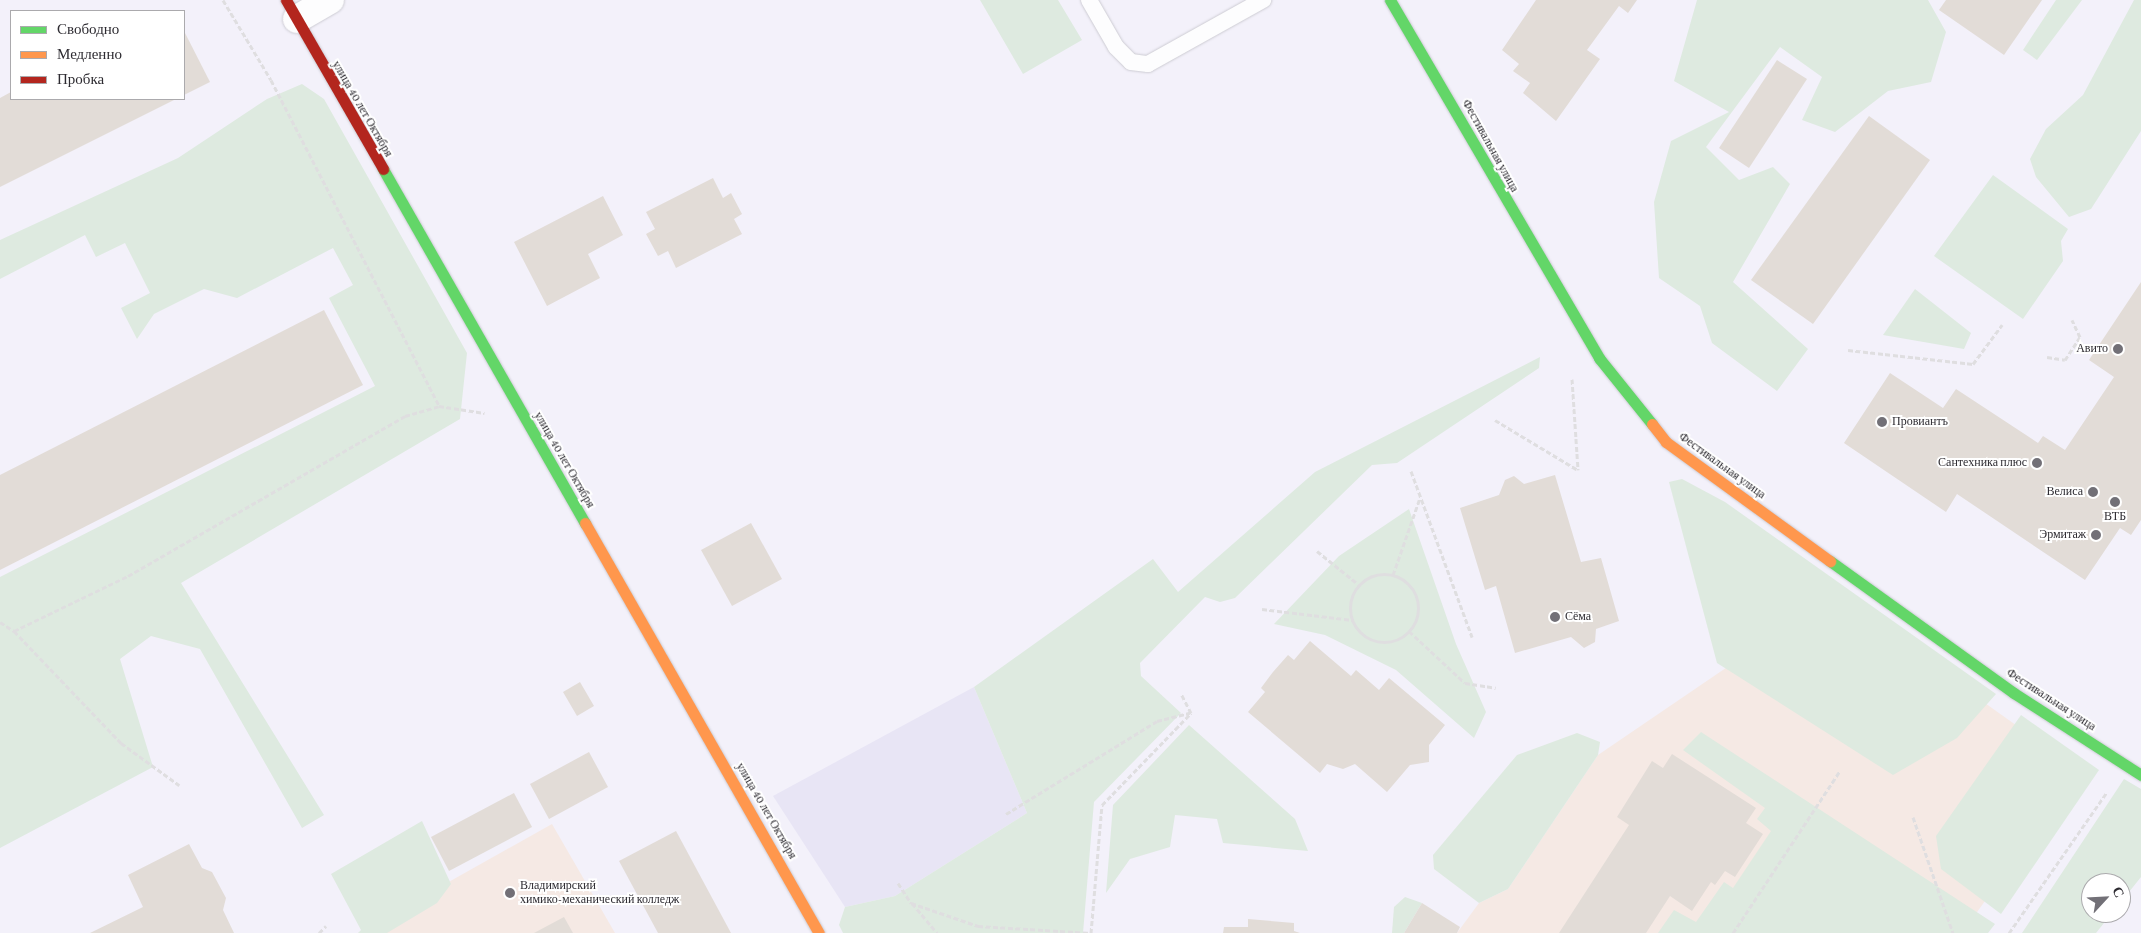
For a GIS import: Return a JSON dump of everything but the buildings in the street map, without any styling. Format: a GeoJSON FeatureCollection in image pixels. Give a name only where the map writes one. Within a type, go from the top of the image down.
{"type":"FeatureCollection","features":[{"type":"Feature","properties":{"kind":"street"},"geometry":{"type":"LineString","coordinates":[[291,10],[330,0]]}},
{"type":"Feature","properties":{"kind":"street","name":"Фестивальная улица"},"geometry":{"type":"LineString","coordinates":[[1390,0],[1599,358],[1666,442],[2014,693],[2141,775]]}},
{"type":"Feature","properties":{"kind":"street","name":"улица 40 лет Октября"},"geometry":{"type":"LineString","coordinates":[[291,10],[819,933]]}},
{"type":"Feature","properties":{"kind":"lane"},"geometry":{"type":"LineString","coordinates":[[1089,0],[1116,47],[1131,62],[1148,64],[1263,0]]}},
{"type":"Feature","properties":{"kind":"path"},"geometry":{"type":"LineString","coordinates":[[223,0],[276,88],[439,406]]}},
{"type":"Feature","properties":{"kind":"path"},"geometry":{"type":"LineString","coordinates":[[2047,357],[2065,360],[2080,337],[2072,320]]}},
{"type":"Feature","properties":{"kind":"path"},"geometry":{"type":"LineString","coordinates":[[1848,350],[1973,364],[2002,324]]}},
{"type":"Feature","properties":{"kind":"path"},"geometry":{"type":"LineString","coordinates":[[1495,420],[1578,470],[1572,374]]}},
{"type":"Feature","properties":{"kind":"path"},"geometry":{"type":"LineString","coordinates":[[14,630],[128,576],[404,416],[439,406],[526,421]]}},
{"type":"Feature","properties":{"kind":"path"},"geometry":{"type":"LineString","coordinates":[[1411,471],[1472,637]]}},
{"type":"Feature","properties":{"kind":"path"},"geometry":{"type":"LineString","coordinates":[[1393,575],[1420,498]]}},
{"type":"Feature","properties":{"kind":"path"},"geometry":{"type":"LineString","coordinates":[[1317,551],[1358,584]]}},
{"type":"Feature","properties":{"kind":"path"},"geometry":{"type":"LineString","coordinates":[[1381,574],[1393,575],[1404,580],[1417,598],[1416,621],[1409,631],[1400,638],[1377,642],[1367,637],[1352,620],[1351,602],[1358,584],[1381,574]]}},
{"type":"Feature","properties":{"kind":"path"},"geometry":{"type":"LineString","coordinates":[[1262,609],[1352,620]]}},
{"type":"Feature","properties":{"kind":"path"},"geometry":{"type":"LineString","coordinates":[[0,622],[14,630],[121,743],[179,785]]}},
{"type":"Feature","properties":{"kind":"path"},"geometry":{"type":"LineString","coordinates":[[1409,631],[1465,683],[1496,688]]}},
{"type":"Feature","properties":{"kind":"path"},"geometry":{"type":"LineString","coordinates":[[1181,693],[1190,713]]}},
{"type":"Feature","properties":{"kind":"path"},"geometry":{"type":"LineString","coordinates":[[1006,814],[1157,721],[1190,713]]}},
{"type":"Feature","properties":{"kind":"path"},"geometry":{"type":"LineString","coordinates":[[912,903],[978,926],[1091,933],[1102,805],[1190,713]]}},
{"type":"Feature","properties":{"kind":"path"},"geometry":{"type":"LineString","coordinates":[[2009,933],[2126,765]]}},
{"type":"Feature","properties":{"kind":"path"},"geometry":{"type":"LineString","coordinates":[[1733,933],[1839,772]]}},
{"type":"Feature","properties":{"kind":"path"},"geometry":{"type":"LineString","coordinates":[[1913,817],[1954,933]]}},
{"type":"Feature","properties":{"kind":"path"},"geometry":{"type":"LineString","coordinates":[[898,883],[937,933]]}},
{"type":"Feature","properties":{"kind":"path"},"geometry":{"type":"LineString","coordinates":[[318,933],[326,926]]}},
{"type":"Feature","properties":{"kind":"shaded area"},"geometry":{"type":"Polygon","coordinates":[[[980,0],[1058,0],[1082,40],[1023,74],[980,0]]]}},
{"type":"Feature","properties":{"kind":"shaded area"},"geometry":{"type":"Polygon","coordinates":[[[1697,0],[1928,0],[1946,32],[1931,82],[1888,91],[1835,132],[1802,120],[1822,77],[1780,47],[1706,147],[1739,180],[1773,167],[1790,184],[1733,282],[1808,349],[1777,391],[1712,343],[1700,306],[1659,278],[1654,202],[1671,141],[1729,112],[1674,81],[1697,0]]]}},
{"type":"Feature","properties":{"kind":"shaded area"},"geometry":{"type":"Polygon","coordinates":[[[2056,0],[2082,0],[2037,60],[2023,50],[2056,0]]]}},
{"type":"Feature","properties":{"kind":"shaded area"},"geometry":{"type":"Polygon","coordinates":[[[2134,0],[2141,0],[2141,131],[2091,209],[2069,217],[2036,177],[2030,159],[2046,129],[2083,95],[2134,0]]]}},
{"type":"Feature","properties":{"kind":"shaded area"},"geometry":{"type":"Polygon","coordinates":[[[302,84],[324,99],[467,353],[460,419],[181,583],[324,815],[302,828],[200,649],[151,636],[120,659],[153,767],[0,848],[0,577],[375,386],[329,298],[353,285],[333,248],[237,298],[204,289],[154,314],[137,339],[121,308],[150,293],[125,243],[96,257],[85,235],[0,279],[0,240],[178,158],[267,99],[302,84]]]}},
{"type":"Feature","properties":{"kind":"shaded area"},"geometry":{"type":"Polygon","coordinates":[[[1993,175],[2068,229],[2061,241],[2063,261],[2023,319],[1934,256],[1993,175]]]}},
{"type":"Feature","properties":{"kind":"shaded area"},"geometry":{"type":"Polygon","coordinates":[[[1915,289],[1971,333],[1964,349],[1883,335],[1915,289]]]}},
{"type":"Feature","properties":{"kind":"shaded area"},"geometry":{"type":"Polygon","coordinates":[[[1540,357],[1539,368],[1397,463],[1372,465],[1235,598],[1220,602],[1205,597],[1140,663],[1141,676],[1181,713],[1094,802],[1083,933],[843,933],[839,925],[845,907],[895,896],[1027,813],[974,687],[1153,559],[1178,592],[1315,472],[1540,357]]]}},
{"type":"Feature","properties":{"kind":"shaded area"},"geometry":{"type":"Polygon","coordinates":[[[1682,479],[1725,502],[1996,694],[1957,738],[1893,775],[1717,663],[1669,482],[1682,479]]]}},
{"type":"Feature","properties":{"kind":"shaded area"},"geometry":{"type":"Polygon","coordinates":[[[1409,509],[1456,644],[1486,712],[1474,738],[1396,670],[1325,635],[1274,624],[1339,556],[1409,509]]]}},
{"type":"Feature","properties":{"kind":"shaded area"},"geometry":{"type":"Polygon","coordinates":[[[1714,510],[2079,770],[1962,933],[1457,933],[1479,903],[1508,889],[1598,755],[1742,657],[1714,510]]]}},
{"type":"Feature","properties":{"kind":"shaded area"},"geometry":{"type":"Polygon","coordinates":[[[974,687],[1027,813],[895,896],[845,907],[773,796],[974,687]]]}},
{"type":"Feature","properties":{"kind":"shaded area"},"geometry":{"type":"Polygon","coordinates":[[[2021,715],[2099,770],[2001,914],[1941,869],[1936,836],[2021,715]]]}},
{"type":"Feature","properties":{"kind":"shaded area"},"geometry":{"type":"Polygon","coordinates":[[[1189,725],[1295,819],[1308,851],[1223,843],[1217,819],[1175,815],[1170,847],[1130,859],[1106,893],[1113,805],[1189,725]]]}},
{"type":"Feature","properties":{"kind":"shaded area"},"geometry":{"type":"Polygon","coordinates":[[[1701,732],[1995,924],[1988,933],[1658,933],[1674,910],[1696,922],[1724,882],[1733,888],[1771,831],[1757,819],[1765,808],[1683,750],[1701,732]]]}},
{"type":"Feature","properties":{"kind":"shaded area"},"geometry":{"type":"Polygon","coordinates":[[[1577,733],[1600,742],[1598,755],[1508,889],[1479,903],[1434,869],[1433,855],[1517,755],[1577,733]]]}},
{"type":"Feature","properties":{"kind":"shaded area"},"geometry":{"type":"Polygon","coordinates":[[[2124,779],[2141,789],[2141,877],[2131,890],[2131,873],[2081,873],[2081,923],[2104,923],[2096,933],[2022,933],[2124,779]]]}},
{"type":"Feature","properties":{"kind":"shaded area"},"geometry":{"type":"Polygon","coordinates":[[[422,821],[451,884],[437,903],[387,933],[358,933],[361,930],[331,874],[422,821]]]}},
{"type":"Feature","properties":{"kind":"shaded area","name":"Владимирский химико-механический колледж"},"geometry":{"type":"Polygon","coordinates":[[[552,824],[615,933],[358,933],[552,824]]]}},
{"type":"Feature","properties":{"kind":"shaded area"},"geometry":{"type":"Polygon","coordinates":[[[1405,897],[1422,903],[1404,933],[1392,933],[1394,907],[1405,897]]]}},
{"type":"Feature","properties":{"kind":"traffic: fast"},"geometry":{"type":"LineString","coordinates":[[1390,0],[1599,358],[1652,424]]}},
{"type":"Feature","properties":{"kind":"traffic: fast"},"geometry":{"type":"LineString","coordinates":[[383,169],[585,523]]}},
{"type":"Feature","properties":{"kind":"traffic: fast"},"geometry":{"type":"LineString","coordinates":[[1830,561],[2014,693],[2141,775]]}},
{"type":"Feature","properties":{"kind":"traffic: slow"},"geometry":{"type":"LineString","coordinates":[[1652,424],[1666,442],[1830,561]]}},
{"type":"Feature","properties":{"kind":"traffic: slow"},"geometry":{"type":"LineString","coordinates":[[585,523],[819,933]]}},
{"type":"Feature","properties":{"kind":"traffic: jam"},"geometry":{"type":"LineString","coordinates":[[286,0],[383,169]]}},
{"type":"Feature","properties":{"kind":"place","name":"Авито"},"geometry":{"type":"Point","coordinates":[2118,349]}},
{"type":"Feature","properties":{"kind":"place","name":"Провиантъ"},"geometry":{"type":"Point","coordinates":[1882,422]}},
{"type":"Feature","properties":{"kind":"place","name":"Сантехника плюс"},"geometry":{"type":"Point","coordinates":[2037,463]}},
{"type":"Feature","properties":{"kind":"place","name":"Велиса"},"geometry":{"type":"Point","coordinates":[2093,492]}},
{"type":"Feature","properties":{"kind":"place","name":"ВТБ"},"geometry":{"type":"Point","coordinates":[2115,502]}},
{"type":"Feature","properties":{"kind":"place","name":"Эрмитаж"},"geometry":{"type":"Point","coordinates":[2096,535]}},
{"type":"Feature","properties":{"kind":"place","name":"Сёма"},"geometry":{"type":"Point","coordinates":[1555,617]}},
{"type":"Feature","properties":{"kind":"place","name":"Владимирский химико-механический колледж"},"geometry":{"type":"Point","coordinates":[510,893]}}]}
